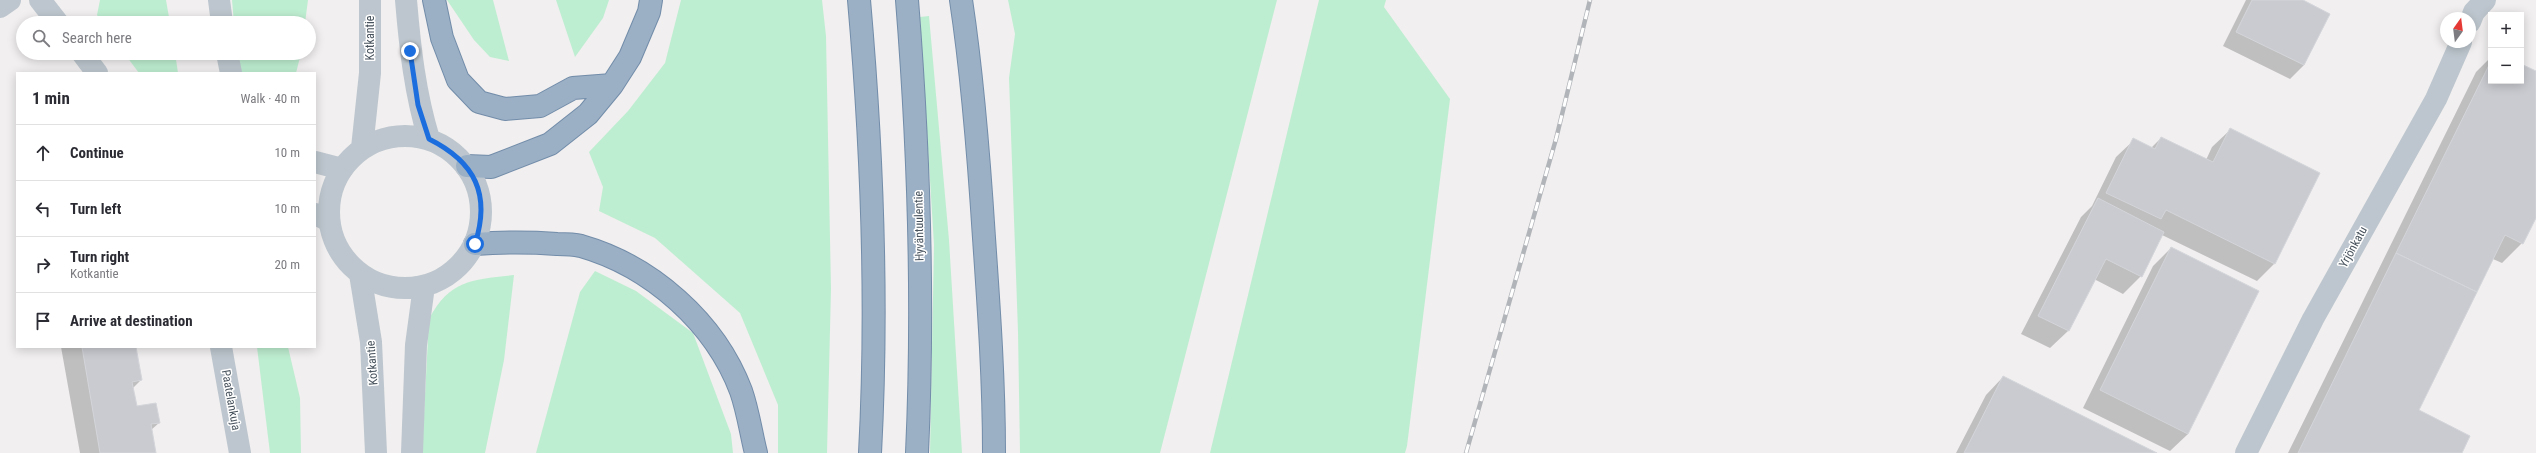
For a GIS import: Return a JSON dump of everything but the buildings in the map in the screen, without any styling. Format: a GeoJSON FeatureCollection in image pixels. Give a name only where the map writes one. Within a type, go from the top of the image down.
{"type":"FeatureCollection","features":[{"type":"Feature","properties":{"kind":"highway"},"geometry":{"type":"LineString","coordinates":[[434,0],[442,38],[458,80],[479,102],[505,110],[540,106],[574,88],[612,85]]}},
{"type":"Feature","properties":{"kind":"highway"},"geometry":{"type":"LineString","coordinates":[[467,166],[491,167],[550,144],[588,114],[612,85],[630,57],[649,12],[651,0]]}},
{"type":"Feature","properties":{"kind":"highway"},"geometry":{"type":"LineString","coordinates":[[859,0],[865,66],[870,192],[872,314],[870,453]]}},
{"type":"Feature","properties":{"kind":"highway","name":"Hyväntuulentie"},"geometry":{"type":"LineString","coordinates":[[907,0],[918,186],[921,315],[917,453]]}},
{"type":"Feature","properties":{"kind":"highway"},"geometry":{"type":"LineString","coordinates":[[961,0],[969,54],[981,186],[989,312],[994,453]]}},
{"type":"Feature","properties":{"kind":"highway"},"geometry":{"type":"LineString","coordinates":[[475,244],[515,241],[580,245],[630,266],[666,289],[698,320],[724,359],[741,391],[756,453]]}},
{"type":"Feature","properties":{"kind":"street"},"geometry":{"type":"LineString","coordinates":[[0,7],[10,0]]}},
{"type":"Feature","properties":{"kind":"street"},"geometry":{"type":"LineString","coordinates":[[40,0],[53,16]]}},
{"type":"Feature","properties":{"kind":"street"},"geometry":{"type":"LineString","coordinates":[[219,0],[221,16]]}},
{"type":"Feature","properties":{"kind":"street","name":"Kotkantie"},"geometry":{"type":"LineString","coordinates":[[362,148],[370,73],[370,0]]}},
{"type":"Feature","properties":{"kind":"street"},"geometry":{"type":"LineString","coordinates":[[406,0],[410,51],[417,97],[429,139]]}},
{"type":"Feature","properties":{"kind":"street"},"geometry":{"type":"LineString","coordinates":[[2474,12],[2485,0]]}},
{"type":"Feature","properties":{"kind":"street","name":"Yrjönkatu"},"geometry":{"type":"LineString","coordinates":[[2246,453],[2313,319],[2436,99],[2458,48]]}},
{"type":"Feature","properties":{"kind":"street"},"geometry":{"type":"LineString","coordinates":[[87,60],[96,72]]}},
{"type":"Feature","properties":{"kind":"street"},"geometry":{"type":"LineString","coordinates":[[228,60],[231,72]]}},
{"type":"Feature","properties":{"kind":"street"},"geometry":{"type":"LineString","coordinates":[[406,135],[429,139],[450,149],[467,166],[477,184],[482,203],[481,224],[475,244],[463,262],[445,278],[424,286],[402,289],[380,284],[360,274],[345,260],[322,217],[329,203],[333,185],[342,169],[362,148],[383,138],[406,135]]}},
{"type":"Feature","properties":{"kind":"street"},"geometry":{"type":"LineString","coordinates":[[316,162],[342,169]]}},
{"type":"Feature","properties":{"kind":"street","name":"Kotkantie"},"geometry":{"type":"LineString","coordinates":[[360,274],[371,342],[376,453]]}},
{"type":"Feature","properties":{"kind":"street"},"geometry":{"type":"LineString","coordinates":[[412,453],[416,345],[424,286]]}},
{"type":"Feature","properties":{"kind":"street","name":"Paatelankuja"},"geometry":{"type":"LineString","coordinates":[[221,348],[240,453]]}},
{"type":"Feature","properties":{"kind":"green space"},"geometry":{"type":"Polygon","coordinates":[[[100,0],[166,0],[169,16],[98,16],[100,0]]]}},
{"type":"Feature","properties":{"kind":"green space"},"geometry":{"type":"Polygon","coordinates":[[[232,0],[308,0],[306,16],[233,16],[232,0]]]}},
{"type":"Feature","properties":{"kind":"green space"},"geometry":{"type":"Polygon","coordinates":[[[447,0],[493,0],[509,61],[490,57],[474,40],[447,0]]]}},
{"type":"Feature","properties":{"kind":"green space"},"geometry":{"type":"Polygon","coordinates":[[[556,0],[609,0],[603,18],[575,57],[556,0]]]}},
{"type":"Feature","properties":{"kind":"green space"},"geometry":{"type":"Polygon","coordinates":[[[681,0],[822,0],[826,36],[831,289],[827,453],[778,453],[778,405],[740,313],[655,238],[599,211],[603,187],[589,152],[628,111],[665,63],[681,0]]]}},
{"type":"Feature","properties":{"kind":"green space"},"geometry":{"type":"Polygon","coordinates":[[[1008,0],[1277,0],[1160,453],[1020,453],[1018,332],[1009,78],[1015,34],[1008,0]]]}},
{"type":"Feature","properties":{"kind":"green space"},"geometry":{"type":"Polygon","coordinates":[[[1319,0],[1386,0],[1384,7],[1450,99],[1407,446],[1405,453],[1210,453],[1319,0]]]}},
{"type":"Feature","properties":{"kind":"green space"},"geometry":{"type":"Polygon","coordinates":[[[929,16],[949,240],[962,453],[930,453],[934,245],[920,17],[929,16]]]}},
{"type":"Feature","properties":{"kind":"green space"},"geometry":{"type":"Polygon","coordinates":[[[129,60],[176,60],[178,72],[138,72],[129,60]]]}},
{"type":"Feature","properties":{"kind":"green space"},"geometry":{"type":"Polygon","coordinates":[[[239,60],[299,60],[296,72],[240,72],[239,60]]]}},
{"type":"Feature","properties":{"kind":"green space"},"geometry":{"type":"Polygon","coordinates":[[[595,271],[636,291],[693,333],[731,434],[733,453],[536,453],[580,292],[595,271]]]}},
{"type":"Feature","properties":{"kind":"green space"},"geometry":{"type":"Polygon","coordinates":[[[514,275],[504,360],[485,453],[422,453],[429,319],[445,296],[454,289],[464,284],[486,278],[514,275]]]}},
{"type":"Feature","properties":{"kind":"green space"},"geometry":{"type":"Polygon","coordinates":[[[257,348],[288,348],[300,398],[301,453],[270,453],[257,348]]]}},
{"type":"Feature","properties":{"kind":"railway"},"geometry":{"type":"LineString","coordinates":[[1466,453],[1556,139],[1590,0]]}},
{"type":"Feature","properties":{"kind":"route"},"geometry":{"type":"LineString","coordinates":[[410,51],[418,105],[429,139],[450,149],[467,166],[477,184],[482,203],[481,224],[475,244]]}}]}
